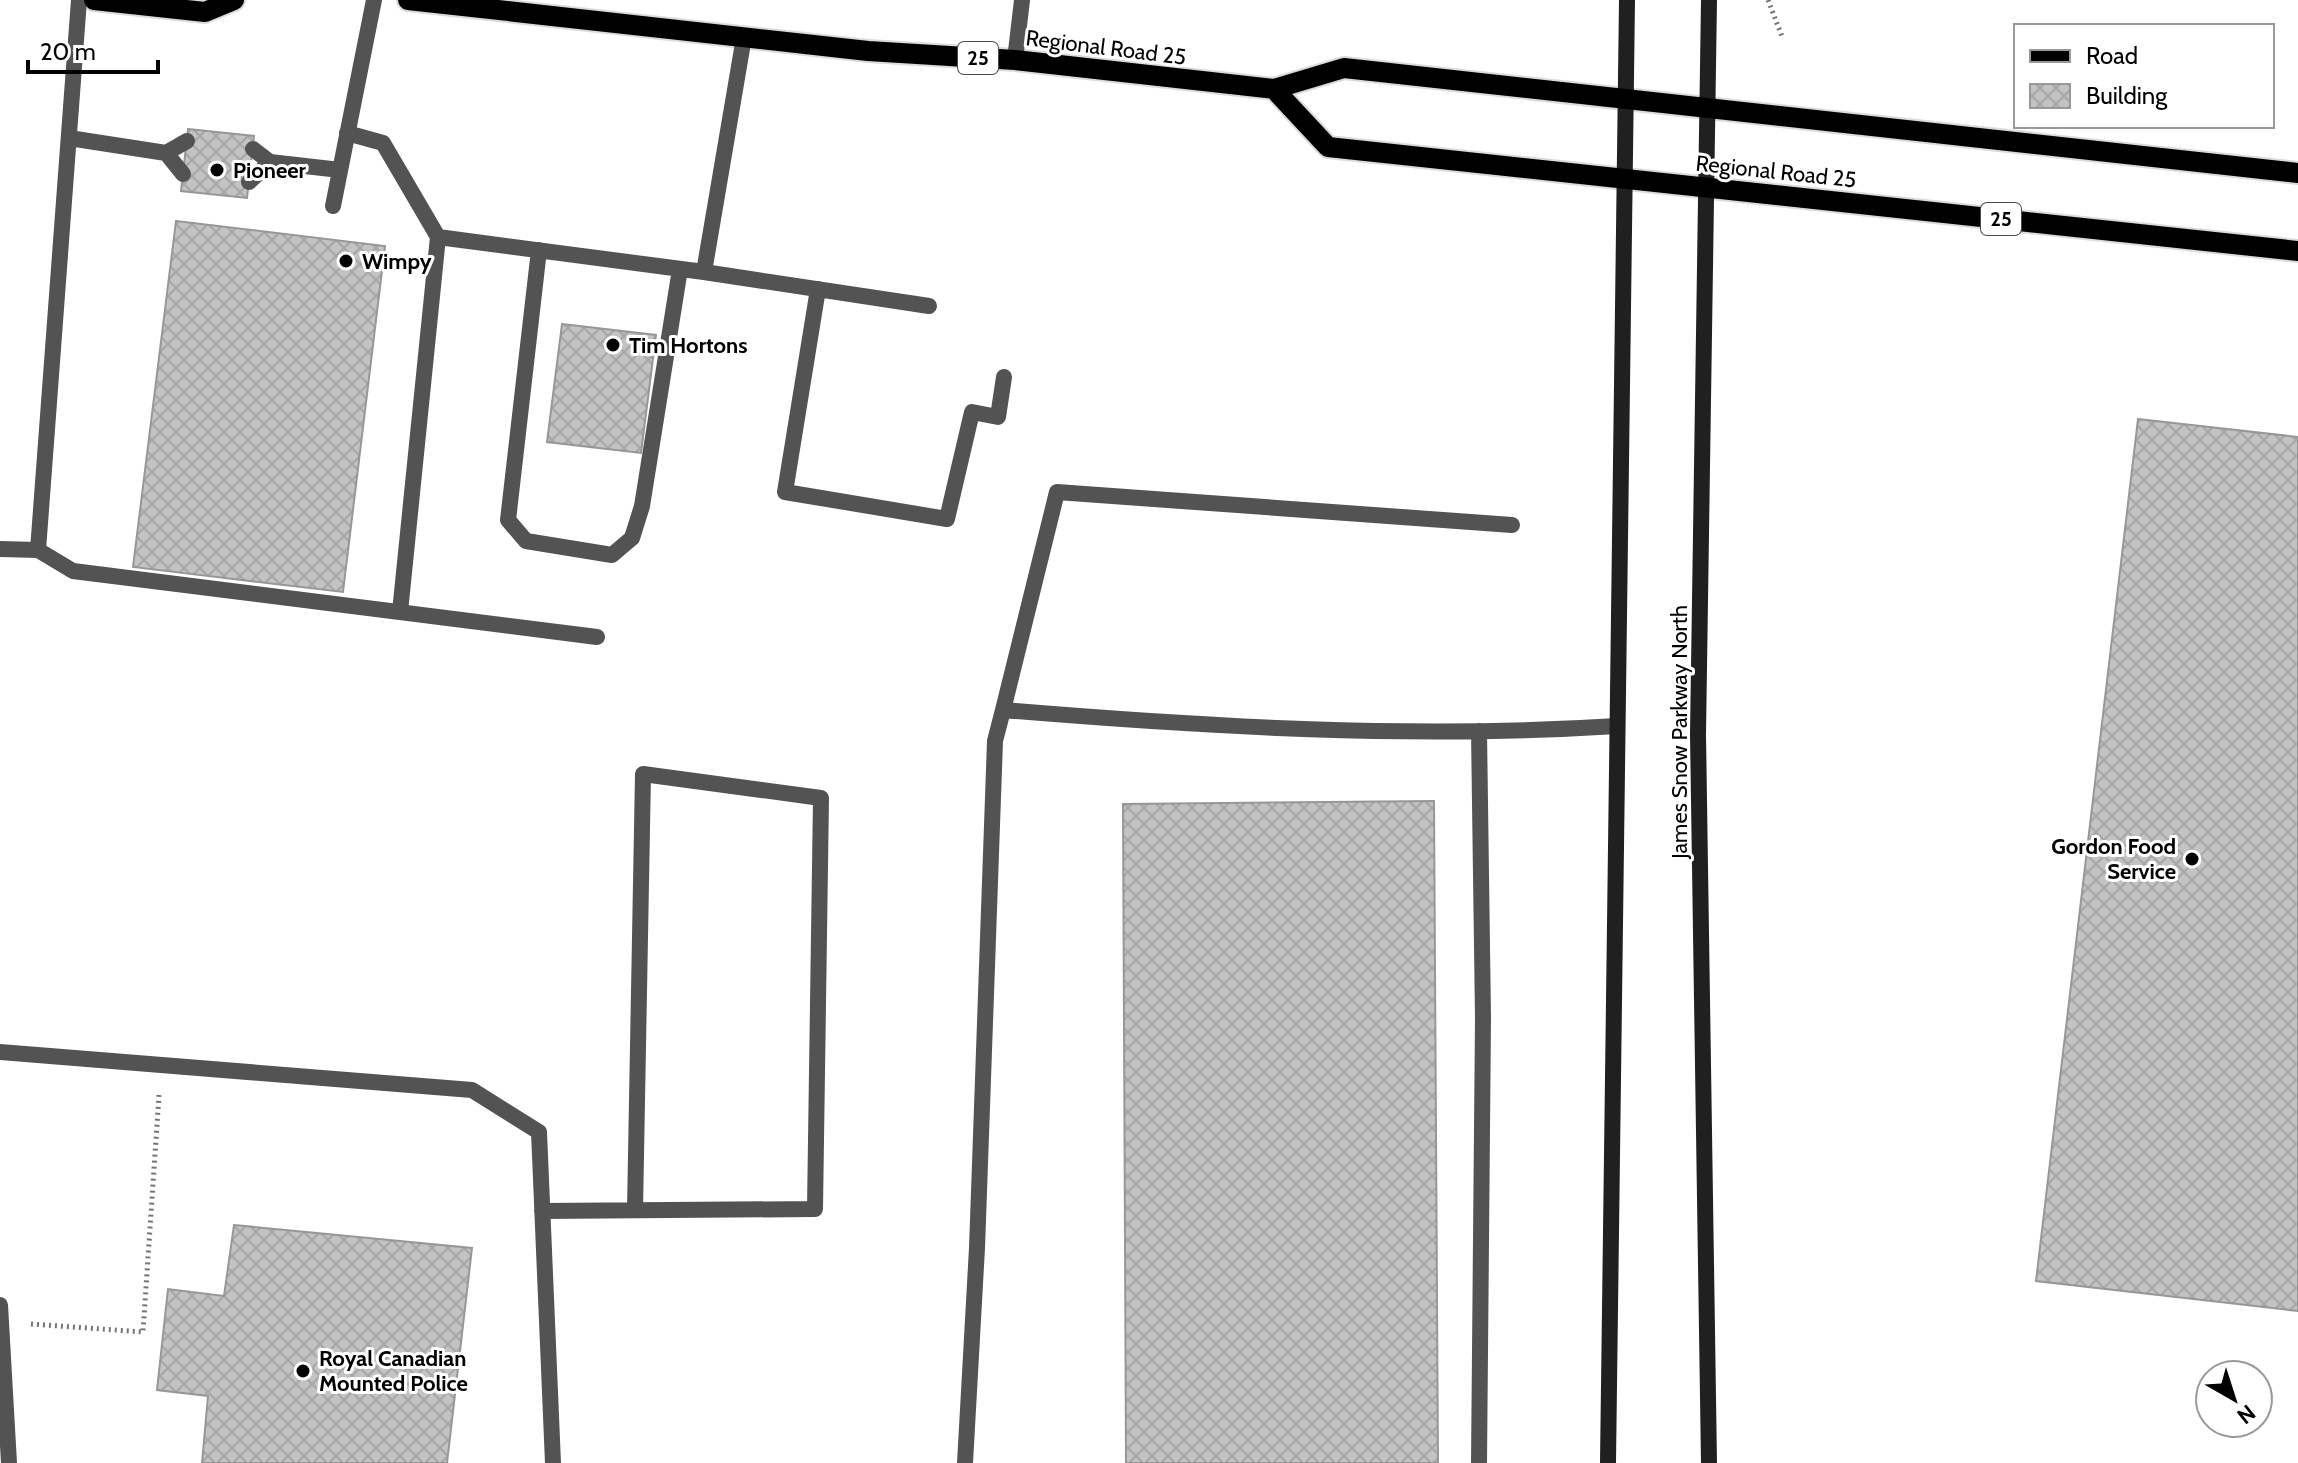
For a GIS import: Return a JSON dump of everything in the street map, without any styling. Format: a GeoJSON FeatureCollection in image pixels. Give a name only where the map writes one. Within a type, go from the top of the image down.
{"type":"FeatureCollection","features":[{"type":"Feature","properties":{"kind":"main road"},"geometry":{"type":"LineString","coordinates":[[94,0],[205,12],[234,0]]}},
{"type":"Feature","properties":{"kind":"main road","name":"Regional Road 25"},"geometry":{"type":"LineString","coordinates":[[408,0],[868,51],[1015,60],[1274,89],[1344,68],[1708,111],[2298,173]]}},
{"type":"Feature","properties":{"kind":"main road"},"geometry":{"type":"LineString","coordinates":[[1608,1463],[1627,0]]}},
{"type":"Feature","properties":{"kind":"main road","name":"James Snow Parkway North"},"geometry":{"type":"LineString","coordinates":[[1709,0],[1698,734],[1709,1463]]}},
{"type":"Feature","properties":{"kind":"main road","name":"Regional Road 25"},"geometry":{"type":"LineString","coordinates":[[1274,89],[1328,147],[2298,251]]}},
{"type":"Feature","properties":{"kind":"street"},"geometry":{"type":"LineString","coordinates":[[38,550],[79,0]]}},
{"type":"Feature","properties":{"kind":"street"},"geometry":{"type":"LineString","coordinates":[[333,206],[374,0]]}},
{"type":"Feature","properties":{"kind":"street"},"geometry":{"type":"LineString","coordinates":[[1015,60],[1022,0]]}},
{"type":"Feature","properties":{"kind":"street"},"geometry":{"type":"LineString","coordinates":[[704,272],[744,37]]}},
{"type":"Feature","properties":{"kind":"street"},"geometry":{"type":"LineString","coordinates":[[347,133],[383,143],[438,237],[400,612]]}},
{"type":"Feature","properties":{"kind":"street"},"geometry":{"type":"LineString","coordinates":[[69,138],[166,153],[187,141]]}},
{"type":"Feature","properties":{"kind":"street"},"geometry":{"type":"LineString","coordinates":[[253,149],[270,162],[340,170]]}},
{"type":"Feature","properties":{"kind":"street"},"geometry":{"type":"LineString","coordinates":[[166,153],[183,174]]}},
{"type":"Feature","properties":{"kind":"street"},"geometry":{"type":"LineString","coordinates":[[249,182],[270,162]]}},
{"type":"Feature","properties":{"kind":"street"},"geometry":{"type":"LineString","coordinates":[[438,237],[929,306]]}},
{"type":"Feature","properties":{"kind":"street"},"geometry":{"type":"LineString","coordinates":[[539,250],[508,520],[526,541],[612,555],[632,538],[642,506],[680,269]]}},
{"type":"Feature","properties":{"kind":"street"},"geometry":{"type":"LineString","coordinates":[[818,289],[785,492],[947,519],[972,412],[998,417],[1004,377]]}},
{"type":"Feature","properties":{"kind":"street"},"geometry":{"type":"LineString","coordinates":[[965,1463],[977,1248],[995,741],[1057,492],[1512,525]]}},
{"type":"Feature","properties":{"kind":"street"},"geometry":{"type":"LineString","coordinates":[[0,549],[38,550],[73,571],[597,637]]}},
{"type":"Feature","properties":{"kind":"street"},"geometry":{"type":"LineString","coordinates":[[1003,710],[1175,724],[1479,731],[1617,726]]}},
{"type":"Feature","properties":{"kind":"street"},"geometry":{"type":"LineString","coordinates":[[1479,731],[1483,1018],[1479,1463]]}},
{"type":"Feature","properties":{"kind":"street"},"geometry":{"type":"LineString","coordinates":[[542,1211],[815,1209],[821,798],[643,774],[635,1210]]}},
{"type":"Feature","properties":{"kind":"street"},"geometry":{"type":"LineString","coordinates":[[0,1052],[472,1090],[539,1132],[553,1463]]}},
{"type":"Feature","properties":{"kind":"street"},"geometry":{"type":"LineString","coordinates":[[1,1314],[9,1463]]}},
{"type":"Feature","properties":{"kind":"path"},"geometry":{"type":"LineString","coordinates":[[1768,0],[1783,39]]}},
{"type":"Feature","properties":{"kind":"path"},"geometry":{"type":"LineString","coordinates":[[1,1314],[143,1332],[161,1066]]}},
{"type":"Feature","properties":{"kind":"building"},"geometry":{"type":"Polygon","coordinates":[[[188,129],[254,136],[247,198],[181,191],[188,129]]]}},
{"type":"Feature","properties":{"kind":"building"},"geometry":{"type":"Polygon","coordinates":[[[176,221],[385,246],[343,592],[133,567],[176,221]]]}},
{"type":"Feature","properties":{"kind":"building"},"geometry":{"type":"Polygon","coordinates":[[[562,324],[656,335],[641,453],[547,442],[562,324]]]}},
{"type":"Feature","properties":{"kind":"building","name":"Gordon Food Service"},"geometry":{"type":"Polygon","coordinates":[[[2138,419],[2298,437],[2298,1311],[2036,1281],[2138,419]]]}},
{"type":"Feature","properties":{"kind":"building"},"geometry":{"type":"Polygon","coordinates":[[[1434,801],[1438,1463],[1126,1463],[1123,804],[1434,801]]]}},
{"type":"Feature","properties":{"kind":"building"},"geometry":{"type":"Polygon","coordinates":[[[234,1225],[472,1248],[447,1463],[202,1463],[208,1396],[157,1390],[168,1289],[224,1296],[234,1225]]]}},
{"type":"Feature","properties":{"kind":"place","name":"Pioneer"},"geometry":{"type":"Point","coordinates":[217,170]}},
{"type":"Feature","properties":{"kind":"place","name":"Wimpy"},"geometry":{"type":"Point","coordinates":[346,261]}},
{"type":"Feature","properties":{"kind":"place","name":"Tim Hortons"},"geometry":{"type":"Point","coordinates":[613,345]}},
{"type":"Feature","properties":{"kind":"place","name":"Gordon Food Service"},"geometry":{"type":"Point","coordinates":[2192,859]}},
{"type":"Feature","properties":{"kind":"place","name":"Royal Canadian Mounted Police"},"geometry":{"type":"Point","coordinates":[303,1371]}}]}
